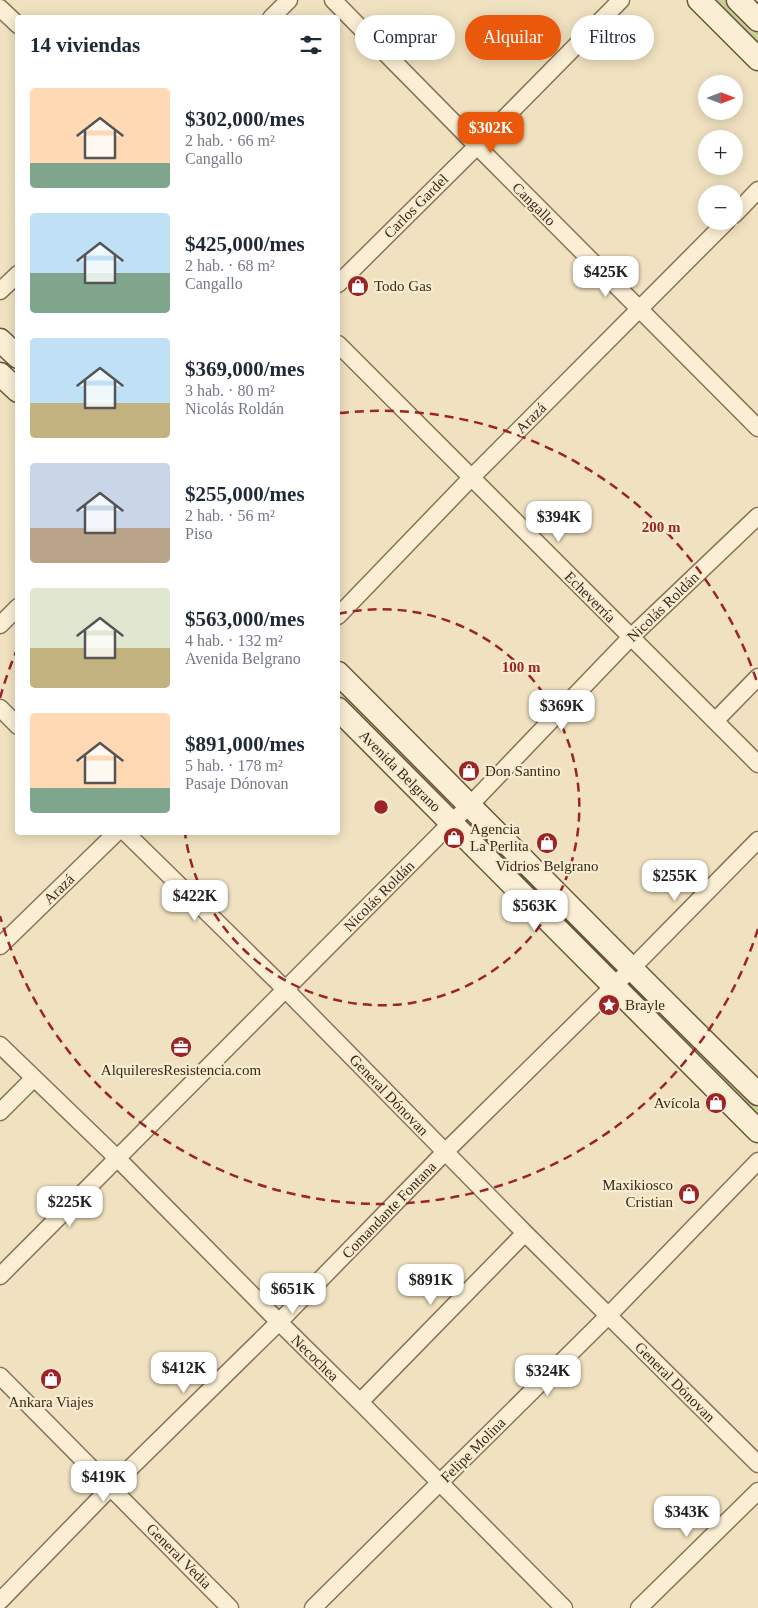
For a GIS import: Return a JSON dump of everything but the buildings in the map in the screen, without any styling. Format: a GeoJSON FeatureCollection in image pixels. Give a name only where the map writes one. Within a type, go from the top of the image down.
{"type":"FeatureCollection","features":[{"type":"Feature","properties":{"kind":"main road"},"geometry":{"type":"LineString","coordinates":[[699,0],[758,58]]}},
{"type":"Feature","properties":{"kind":"main road"},"geometry":{"type":"LineString","coordinates":[[738,0],[758,20]]}},
{"type":"Feature","properties":{"kind":"main road"},"geometry":{"type":"LineString","coordinates":[[0,340],[15,355]]}},
{"type":"Feature","properties":{"kind":"main road"},"geometry":{"type":"LineString","coordinates":[[0,374],[15,388]]}},
{"type":"Feature","properties":{"kind":"main road","name":"Avenida Belgrano"},"geometry":{"type":"LineString","coordinates":[[340,675],[631,969],[758,1094]]}},
{"type":"Feature","properties":{"kind":"main road","name":"Avenida Belgrano"},"geometry":{"type":"LineString","coordinates":[[340,711],[758,1130]]}},
{"type":"Feature","properties":{"kind":"street"},"geometry":{"type":"LineString","coordinates":[[275,15],[289,0]]}},
{"type":"Feature","properties":{"kind":"street","name":"Cangallo"},"geometry":{"type":"LineString","coordinates":[[333,0],[758,428]]}},
{"type":"Feature","properties":{"kind":"street","name":"Carlos Gardel"},"geometry":{"type":"LineString","coordinates":[[340,282],[621,0]]}},
{"type":"Feature","properties":{"kind":"street"},"geometry":{"type":"LineString","coordinates":[[0,8],[15,22]]}},
{"type":"Feature","properties":{"kind":"street"},"geometry":{"type":"LineString","coordinates":[[743,205],[758,190]]}},
{"type":"Feature","properties":{"kind":"street","name":"Arazá"},"geometry":{"type":"LineString","coordinates":[[340,614],[471,478],[718,230]]}},
{"type":"Feature","properties":{"kind":"street"},"geometry":{"type":"LineString","coordinates":[[0,291],[15,277]]}},
{"type":"Feature","properties":{"kind":"street","name":"Echeverría"},"geometry":{"type":"LineString","coordinates":[[340,346],[758,764]]}},
{"type":"Feature","properties":{"kind":"street","name":"Nicolás Roldán"},"geometry":{"type":"LineString","coordinates":[[0,1276],[470,805],[631,637],[758,516]]}},
{"type":"Feature","properties":{"kind":"street"},"geometry":{"type":"LineString","coordinates":[[0,625],[15,610]]}},
{"type":"Feature","properties":{"kind":"street"},"geometry":{"type":"LineString","coordinates":[[715,721],[758,677]]}},
{"type":"Feature","properties":{"kind":"street"},"geometry":{"type":"LineString","coordinates":[[0,708],[15,723]]}},
{"type":"Feature","properties":{"kind":"street","name":"Arazá"},"geometry":{"type":"LineString","coordinates":[[0,946],[114,835]]}},
{"type":"Feature","properties":{"kind":"street","name":"General Dónovan"},"geometry":{"type":"LineString","coordinates":[[128,835],[286,990],[525,1233],[758,1464]]}},
{"type":"Feature","properties":{"kind":"street","name":"Comandante Fontana"},"geometry":{"type":"LineString","coordinates":[[0,1601],[110,1487],[278,1322],[445,1152],[614,986],[758,840]]}},
{"type":"Feature","properties":{"kind":"street","name":"Necochea"},"geometry":{"type":"LineString","coordinates":[[0,1045],[117,1158],[564,1608]]}},
{"type":"Feature","properties":{"kind":"street"},"geometry":{"type":"LineString","coordinates":[[0,1112],[34,1078]]}},
{"type":"Feature","properties":{"kind":"street","name":"Felipe Molina"},"geometry":{"type":"LineString","coordinates":[[313,1608],[608,1316],[758,1161]]}},
{"type":"Feature","properties":{"kind":"street"},"geometry":{"type":"LineString","coordinates":[[360,1402],[525,1233]]}},
{"type":"Feature","properties":{"kind":"street","name":"General Vedia"},"geometry":{"type":"LineString","coordinates":[[0,1376],[230,1608]]}},
{"type":"Feature","properties":{"kind":"street"},"geometry":{"type":"LineString","coordinates":[[638,1608],[758,1491]]}},
{"type":"Feature","properties":{"kind":"green space"},"geometry":{"type":"Polygon","coordinates":[[[712,0],[729,0],[758,28],[758,45],[712,0]]]}},
{"type":"Feature","properties":{"kind":"green space"},"geometry":{"type":"Polygon","coordinates":[[[340,691],[449,799],[441,806],[340,705],[340,691]]]}},
{"type":"Feature","properties":{"kind":"green space"},"geometry":{"type":"Polygon","coordinates":[[[474,821],[618,965],[613,971],[468,827],[474,821]]]}},
{"type":"Feature","properties":{"kind":"green space"},"geometry":{"type":"Polygon","coordinates":[[[634,979],[758,1103],[758,1119],[625,988],[634,979]]]}},
{"type":"Feature","properties":{"kind":"place","name":"Todo Gas"},"geometry":{"type":"Point","coordinates":[358,286]}},
{"type":"Feature","properties":{"kind":"place","name":"Don Santino"},"geometry":{"type":"Point","coordinates":[469,771]}},
{"type":"Feature","properties":{"kind":"place","name":"Agencia La Perlita"},"geometry":{"type":"Point","coordinates":[454,838]}},
{"type":"Feature","properties":{"kind":"place","name":"Vidrios Belgrano"},"geometry":{"type":"Point","coordinates":[547,843]}},
{"type":"Feature","properties":{"kind":"place","name":"Brayle"},"geometry":{"type":"Point","coordinates":[609,1005]}},
{"type":"Feature","properties":{"kind":"place","name":"AlquileresResistencia.com"},"geometry":{"type":"Point","coordinates":[181,1047]}},
{"type":"Feature","properties":{"kind":"place","name":"Avícola"},"geometry":{"type":"Point","coordinates":[716,1103]}},
{"type":"Feature","properties":{"kind":"place","name":"Maxikiosco Cristian"},"geometry":{"type":"Point","coordinates":[689,1194]}},
{"type":"Feature","properties":{"kind":"place","name":"Ankara Viajes"},"geometry":{"type":"Point","coordinates":[51,1379]}}]}
